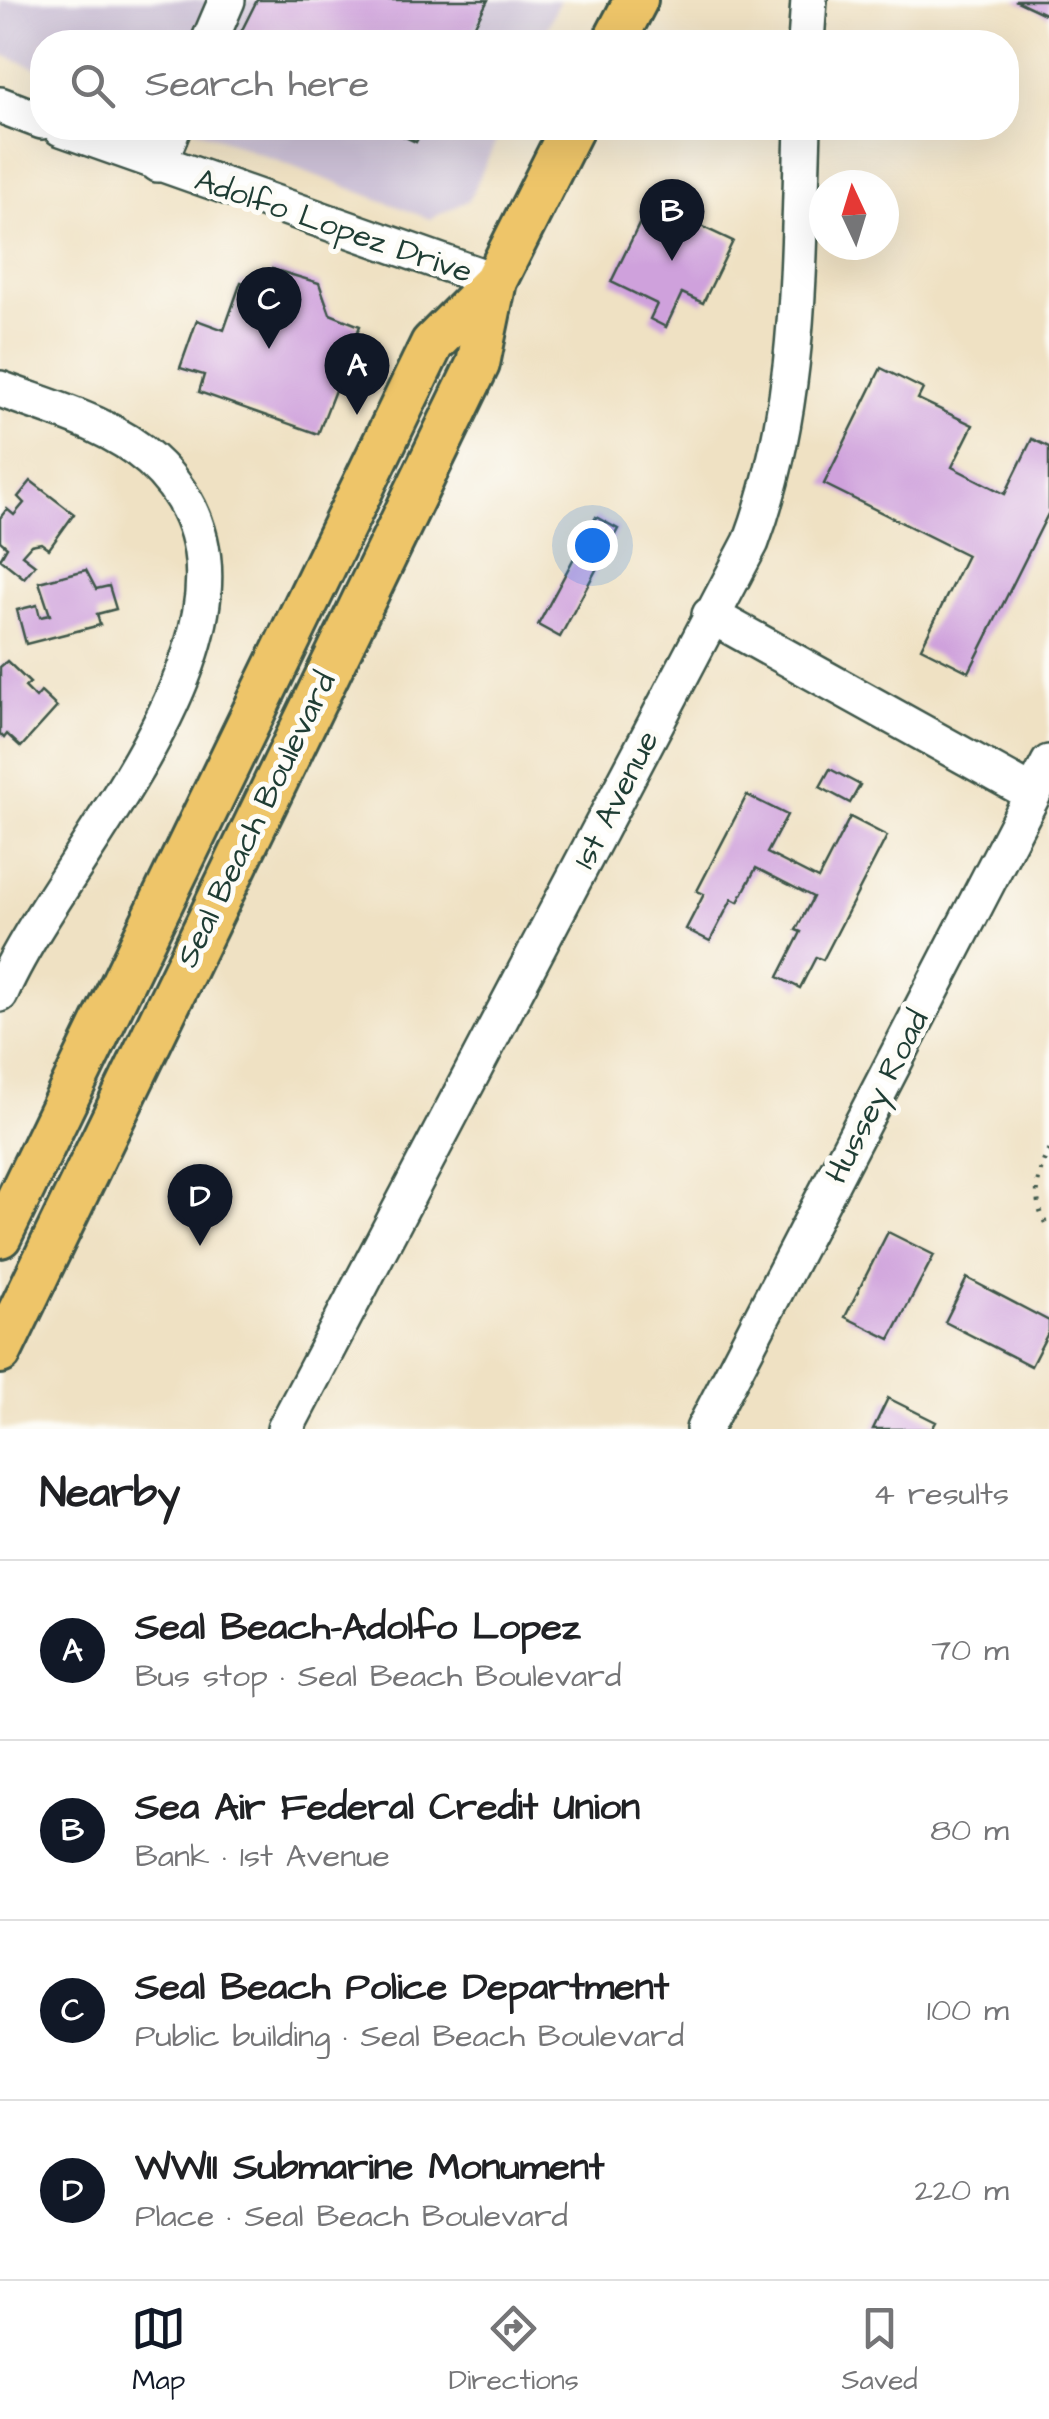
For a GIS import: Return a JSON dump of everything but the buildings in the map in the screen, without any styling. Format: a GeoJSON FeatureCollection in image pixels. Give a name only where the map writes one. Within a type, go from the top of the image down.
{"type":"FeatureCollection","features":[{"type":"Feature","properties":{"kind":"main road"},"geometry":{"type":"LineString","coordinates":[[620,30],[636,0]]}},
{"type":"Feature","properties":{"kind":"main road","name":"Seal Beach Boulevard"},"geometry":{"type":"LineString","coordinates":[[0,1352],[478,364],[495,282],[566,140]]}},
{"type":"Feature","properties":{"kind":"main road","name":"Seal Beach Boulevard"},"geometry":{"type":"LineString","coordinates":[[0,1236],[432,344],[495,282]]}},
{"type":"Feature","properties":{"kind":"street"},"geometry":{"type":"LineString","coordinates":[[214,30],[226,0]]}},
{"type":"Feature","properties":{"kind":"street"},"geometry":{"type":"LineString","coordinates":[[807,30],[808,0]]}},
{"type":"Feature","properties":{"kind":"street"},"geometry":{"type":"LineString","coordinates":[[0,105],[30,116]]}},
{"type":"Feature","properties":{"kind":"street","name":"Adolfo Lopez Drive"},"geometry":{"type":"LineString","coordinates":[[93,140],[495,282]]}},
{"type":"Feature","properties":{"kind":"street"},"geometry":{"type":"LineString","coordinates":[[158,164],[169,140]]}},
{"type":"Feature","properties":{"kind":"street","name":"1st Avenue"},"geometry":{"type":"LineString","coordinates":[[286,1429],[751,542],[773,483],[787,411],[799,307],[803,140]]}},
{"type":"Feature","properties":{"kind":"street"},"geometry":{"type":"LineString","coordinates":[[0,389],[82,420],[149,458],[184,499],[197,524],[207,590],[202,621],[174,691],[125,790],[26,945],[0,994]]}},
{"type":"Feature","properties":{"kind":"street"},"geometry":{"type":"LineString","coordinates":[[710,615],[1041,778]]}},
{"type":"Feature","properties":{"kind":"street","name":"Hussey Road"},"geometry":{"type":"LineString","coordinates":[[704,1429],[1041,778]]}},
{"type":"Feature","properties":{"kind":"path"},"geometry":{"type":"LineString","coordinates":[[1049,1150],[1037,1173],[1037,1193],[1049,1230]]}},
{"type":"Feature","properties":{"kind":"shaded area"},"geometry":{"type":"Polygon","coordinates":[[[0,0],[560,0],[546,30],[30,30],[30,65],[0,54],[0,0]]]}},
{"type":"Feature","properties":{"kind":"shaded area"},"geometry":{"type":"Polygon","coordinates":[[[223,140],[496,140],[469,200],[430,219],[223,140]]]}},
{"type":"Feature","properties":{"kind":"place","name":"Sea Air Federal Credit Union"},"geometry":{"type":"Point","coordinates":[672,261]}},
{"type":"Feature","properties":{"kind":"place","name":"Seal Beach Police Department"},"geometry":{"type":"Point","coordinates":[269,349]}},
{"type":"Feature","properties":{"kind":"place","name":"Seal Beach-Adolfo Lopez"},"geometry":{"type":"Point","coordinates":[357,415]}},
{"type":"Feature","properties":{"kind":"place","name":"WWII Submarine Monument"},"geometry":{"type":"Point","coordinates":[200,1246]}}]}
